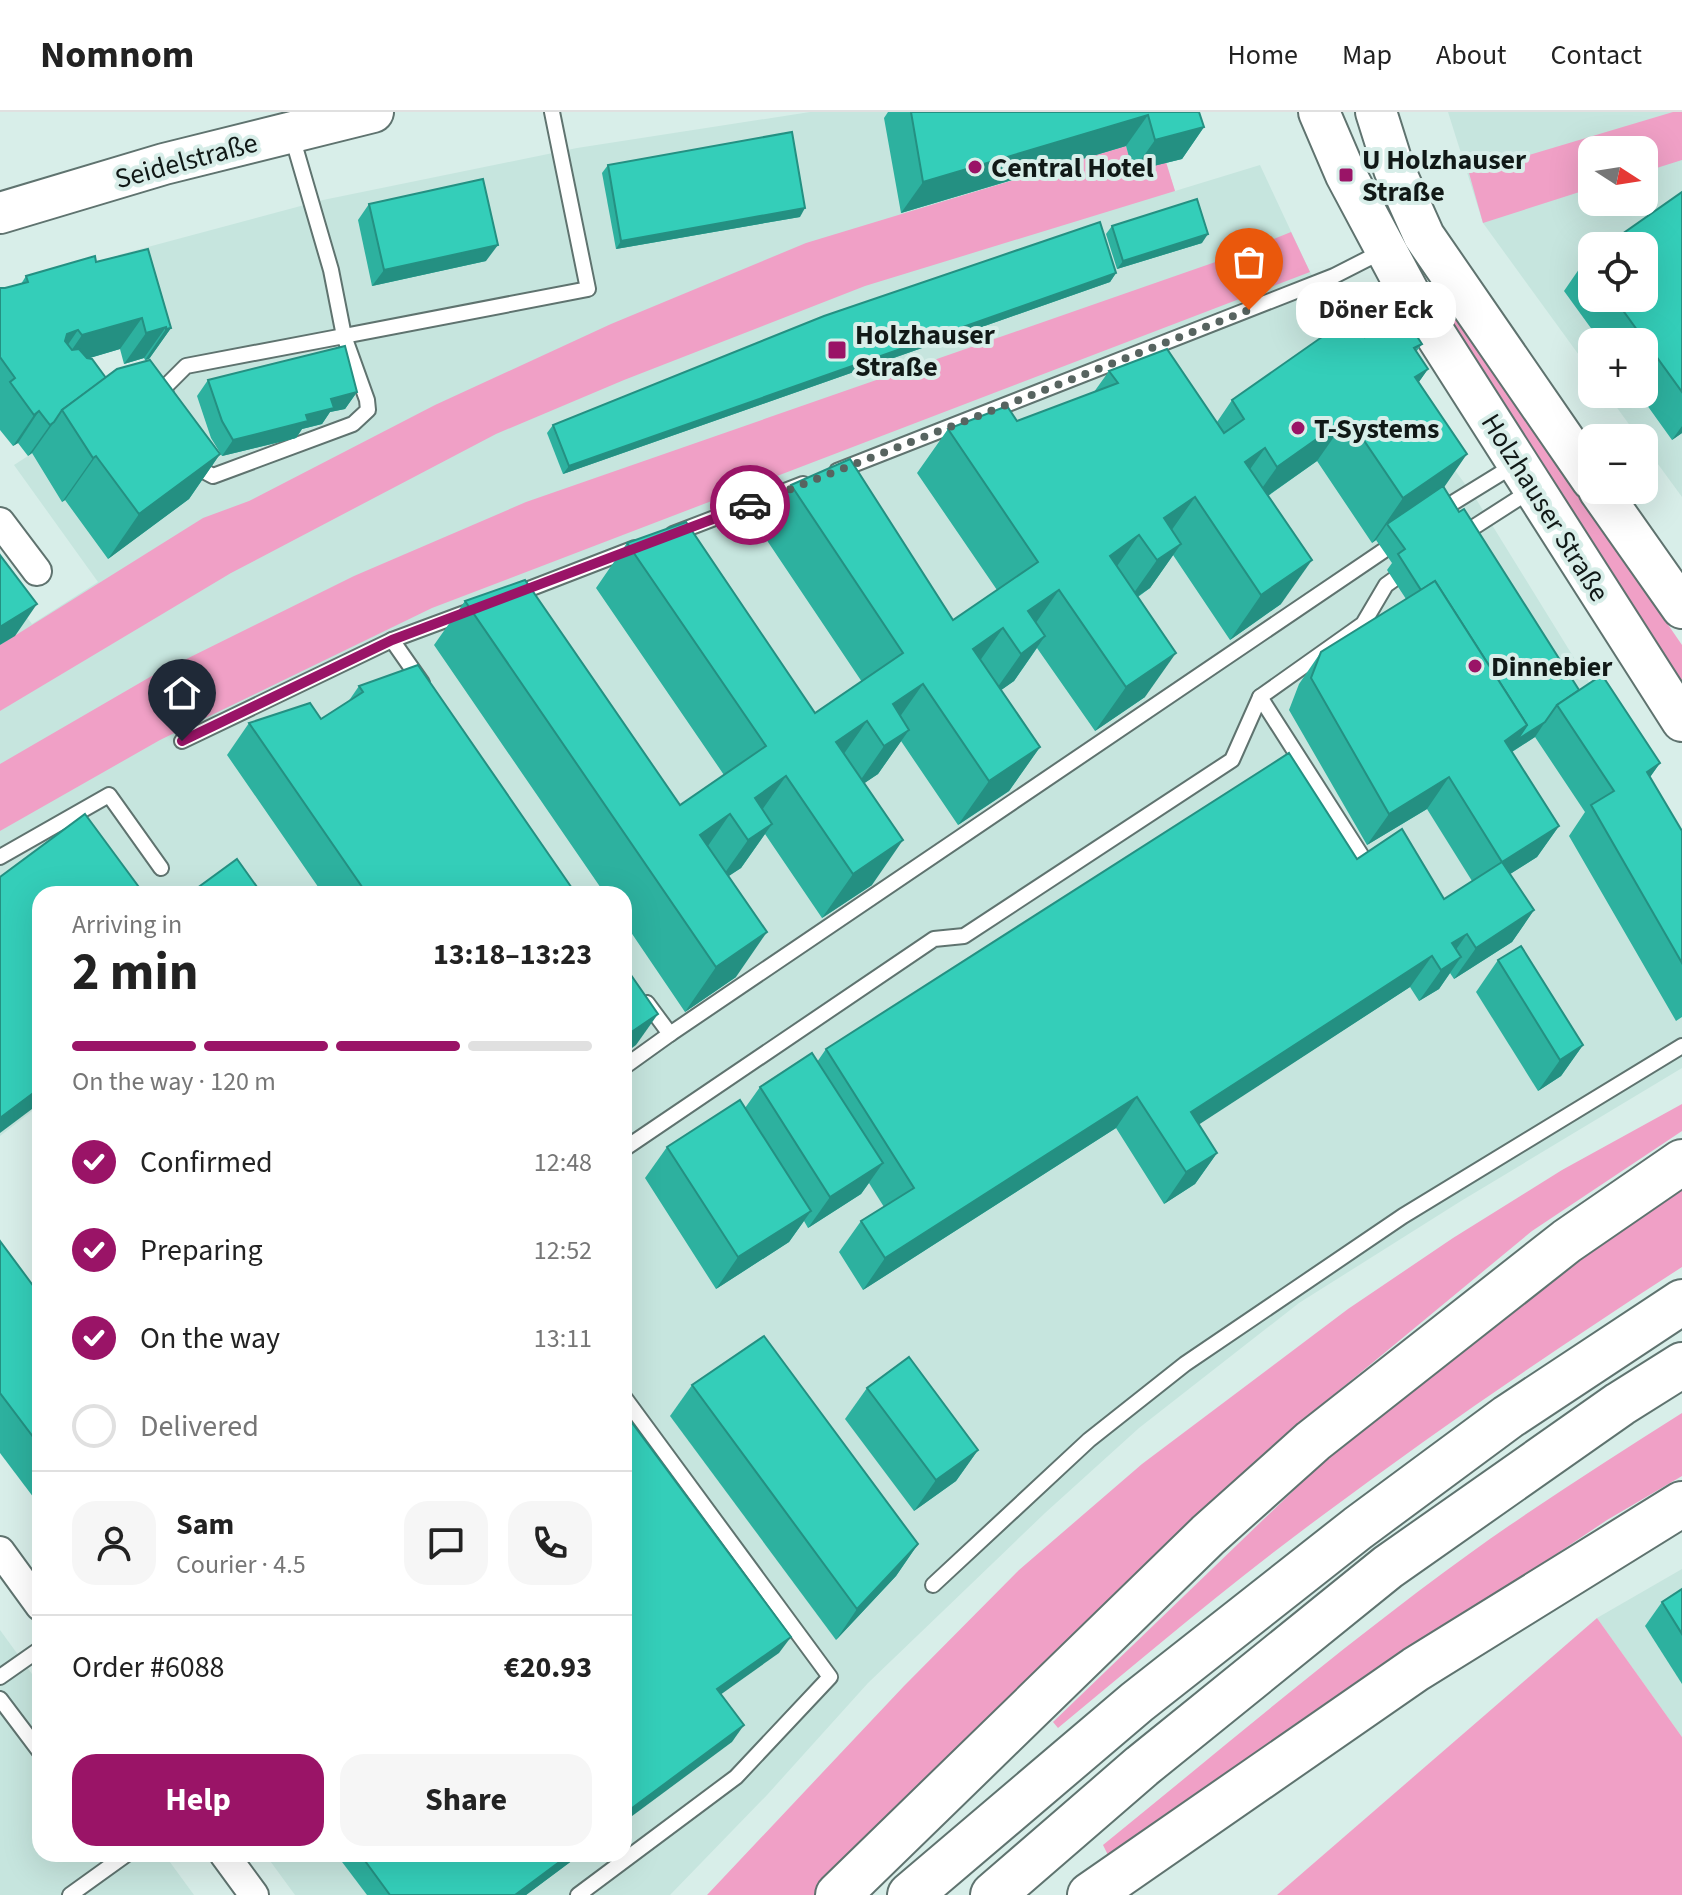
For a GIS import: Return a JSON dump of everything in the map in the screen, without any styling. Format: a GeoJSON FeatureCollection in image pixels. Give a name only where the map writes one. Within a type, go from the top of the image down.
{"type":"FeatureCollection","features":[{"type":"Feature","properties":{"kind":"highway"},"geometry":{"type":"LineString","coordinates":[[838,1895],[1208,1535],[1313,1441],[1567,1241],[1682,1162]]}},
{"type":"Feature","properties":{"kind":"highway"},"geometry":{"type":"LineString","coordinates":[[910,1895],[1137,1702],[1358,1528],[1508,1417],[1682,1302]]}},
{"type":"Feature","properties":{"kind":"highway"},"geometry":{"type":"LineString","coordinates":[[993,1895],[1142,1766],[1388,1567],[1620,1404],[1682,1365]]}},
{"type":"Feature","properties":{"kind":"highway"},"geometry":{"type":"LineString","coordinates":[[1090,1895],[1416,1669],[1682,1504]]}},
{"type":"Feature","properties":{"kind":"main road","name":"Seidelstraße"},"geometry":{"type":"LineString","coordinates":[[0,213],[164,164],[373,112]]}},
{"type":"Feature","properties":{"kind":"main road","name":"Holzhauser Straße"},"geometry":{"type":"LineString","coordinates":[[1319,112],[1346,175],[1386,250],[1427,280],[1578,463]]}},
{"type":"Feature","properties":{"kind":"main road","name":"Holzhauser Straße"},"geometry":{"type":"LineString","coordinates":[[1376,112],[1408,204],[1427,280],[1526,476],[1682,721]]}},
{"type":"Feature","properties":{"kind":"main road","name":"Holzhauser Straße"},"geometry":{"type":"LineString","coordinates":[[1609,504],[1682,608]]}},
{"type":"Feature","properties":{"kind":"street"},"geometry":{"type":"LineString","coordinates":[[0,522],[37,571]]}},
{"type":"Feature","properties":{"kind":"street"},"geometry":{"type":"LineString","coordinates":[[0,1551],[32,1594]]}},
{"type":"Feature","properties":{"kind":"street"},"geometry":{"type":"LineString","coordinates":[[230,1862],[254,1895]]}},
{"type":"Feature","properties":{"kind":"lane"},"geometry":{"type":"LineString","coordinates":[[291,132],[331,270],[344,336],[368,410],[353,424],[213,476],[194,466],[168,415],[165,387],[186,366],[344,336],[588,289],[552,112]]}},
{"type":"Feature","properties":{"kind":"lane"},"geometry":{"type":"LineString","coordinates":[[659,539],[1334,276],[1386,250]]}},
{"type":"Feature","properties":{"kind":"lane"},"geometry":{"type":"LineString","coordinates":[[1438,513],[1526,476]]}},
{"type":"Feature","properties":{"kind":"lane"},"geometry":{"type":"LineString","coordinates":[[1459,536],[1526,476]]}},
{"type":"Feature","properties":{"kind":"lane"},"geometry":{"type":"LineString","coordinates":[[496,601],[644,545]]}},
{"type":"Feature","properties":{"kind":"lane"},"geometry":{"type":"LineString","coordinates":[[632,1061],[1383,551]]}},
{"type":"Feature","properties":{"kind":"lane"},"geometry":{"type":"LineString","coordinates":[[632,1144],[934,939],[964,936],[1232,760],[1260,697],[1363,624],[1386,585],[1393,580]]}},
{"type":"Feature","properties":{"kind":"lane"},"geometry":{"type":"LineString","coordinates":[[182,741],[392,640],[481,607]]}},
{"type":"Feature","properties":{"kind":"lane"},"geometry":{"type":"LineString","coordinates":[[392,640],[428,691]]}},
{"type":"Feature","properties":{"kind":"lane"},"geometry":{"type":"LineString","coordinates":[[1260,697],[1365,861]]}},
{"type":"Feature","properties":{"kind":"lane"},"geometry":{"type":"LineString","coordinates":[[0,857],[109,795],[161,868]]}},
{"type":"Feature","properties":{"kind":"lane"},"geometry":{"type":"LineString","coordinates":[[642,995],[670,1034]]}},
{"type":"Feature","properties":{"kind":"lane"},"geometry":{"type":"LineString","coordinates":[[933,1585],[1089,1440],[1185,1364],[1403,1216],[1682,1046]]}},
{"type":"Feature","properties":{"kind":"lane"},"geometry":{"type":"LineString","coordinates":[[632,1408],[830,1677],[736,1777],[632,1855]]}},
{"type":"Feature","properties":{"kind":"lane"},"geometry":{"type":"LineString","coordinates":[[0,1677],[32,1655]]}},
{"type":"Feature","properties":{"kind":"lane"},"geometry":{"type":"LineString","coordinates":[[0,1699],[32,1741]]}},
{"type":"Feature","properties":{"kind":"lane"},"geometry":{"type":"LineString","coordinates":[[70,1895],[116,1862]]}},
{"type":"Feature","properties":{"kind":"lane"},"geometry":{"type":"LineString","coordinates":[[578,1895],[622,1862]]}},
{"type":"Feature","properties":{"kind":"shaded area"},"geometry":{"type":"Polygon","coordinates":[[[810,112],[1166,112],[1166,163],[1175,191],[1260,165],[1310,272],[1476,499],[1682,833],[1682,1068],[1299,1303],[1139,1428],[1045,1513],[868,1683],[767,1795],[670,1895],[295,1895],[271,1862],[632,1862],[632,886],[32,886],[32,1111],[0,1136],[0,582],[32,624],[98,582],[14,465],[158,391],[118,255],[323,200],[577,148],[810,112]]]}},
{"type":"Feature","properties":{"kind":"shaded area"},"geometry":{"type":"Polygon","coordinates":[[[1448,112],[1682,112],[1682,497],[1658,464],[1658,424],[1629,424],[1617,408],[1658,408],[1658,328],[1578,328],[1578,354],[1483,223],[1448,112]]]}},
{"type":"Feature","properties":{"kind":"shaded area"},"geometry":{"type":"Polygon","coordinates":[[[1682,112],[1682,160],[1658,168],[1658,136],[1593,136],[1682,112]]]}},
{"type":"Feature","properties":{"kind":"shaded area"},"geometry":{"type":"Polygon","coordinates":[[[1578,140],[1578,192],[1483,223],[1469,173],[1578,140]]]}},
{"type":"Feature","properties":{"kind":"shaded area"},"geometry":{"type":"Polygon","coordinates":[[[1126,146],[1134,171],[1166,162],[1175,191],[865,286],[624,380],[496,434],[231,573],[0,711],[0,645],[203,518],[249,501],[435,405],[611,324],[806,243],[1126,146]]]}},
{"type":"Feature","properties":{"kind":"shaded area"},"geometry":{"type":"Polygon","coordinates":[[[1291,232],[1310,272],[432,608],[160,740],[0,831],[0,764],[150,677],[354,576],[526,502],[1224,259],[1291,232]]]}},
{"type":"Feature","properties":{"kind":"shaded area"},"geometry":{"type":"Polygon","coordinates":[[[1452,315],[1578,494],[1578,504],[1585,504],[1682,645],[1682,686],[1451,323],[1452,315]]]}},
{"type":"Feature","properties":{"kind":"shaded area"},"geometry":{"type":"Polygon","coordinates":[[[1682,1104],[1682,1131],[1532,1231],[1302,1421],[817,1895],[707,1895],[904,1686],[1019,1570],[1142,1464],[1348,1309],[1453,1238],[1562,1170],[1682,1104]]]}},
{"type":"Feature","properties":{"kind":"shaded area"},"geometry":{"type":"Polygon","coordinates":[[[1682,1190],[1682,1267],[1500,1388],[1289,1540],[1058,1728],[1053,1722],[1319,1466],[1565,1269],[1682,1190]]]}},
{"type":"Feature","properties":{"kind":"shaded area"},"geometry":{"type":"Polygon","coordinates":[[[1682,1413],[1682,1476],[1607,1520],[1108,1855],[1103,1845],[1376,1624],[1521,1517],[1682,1413]]]}},
{"type":"Feature","properties":{"kind":"shaded area"},"geometry":{"type":"Polygon","coordinates":[[[1682,1569],[1682,1737],[1597,1618],[1682,1569]]]}},
{"type":"Feature","properties":{"kind":"shaded area"},"geometry":{"type":"Polygon","coordinates":[[[1597,1618],[1682,1737],[1682,1895],[1277,1895],[1597,1618]]]}},
{"type":"Feature","properties":{"kind":"shaded area"},"geometry":{"type":"Polygon","coordinates":[[[0,1630],[32,1674],[32,1862],[170,1862],[194,1895],[0,1895],[0,1630]]]}},
{"type":"Feature","properties":{"kind":"building"},"geometry":{"type":"Polygon","coordinates":[[[911,112],[1199,112],[1204,127],[1155,140],[1148,115],[923,182],[911,112]]]}},
{"type":"Feature","properties":{"kind":"building"},"geometry":{"type":"Polygon","coordinates":[[[792,132],[805,208],[621,241],[608,165],[792,132]]]}},
{"type":"Feature","properties":{"kind":"building"},"geometry":{"type":"Polygon","coordinates":[[[483,179],[498,245],[384,270],[369,204],[483,179]]]}},
{"type":"Feature","properties":{"kind":"building"},"geometry":{"type":"Polygon","coordinates":[[[1682,192],[1682,392],[1658,359],[1658,328],[1636,328],[1624,312],[1658,312],[1658,232],[1625,232],[1648,216],[1658,216],[1658,209],[1682,192]]]}},
{"type":"Feature","properties":{"kind":"building"},"geometry":{"type":"Polygon","coordinates":[[[1197,199],[1208,234],[1123,261],[1112,226],[1197,199]]]}},
{"type":"Feature","properties":{"kind":"building"},"geometry":{"type":"Polygon","coordinates":[[[1100,222],[1116,273],[569,466],[553,425],[824,316],[1100,222]]]}},
{"type":"Feature","properties":{"kind":"building"},"geometry":{"type":"Polygon","coordinates":[[[148,249],[171,328],[146,333],[142,318],[82,335],[78,330],[67,334],[65,341],[72,350],[79,349],[92,359],[106,378],[62,410],[50,425],[39,411],[34,415],[10,382],[15,378],[0,357],[0,288],[28,282],[26,276],[95,256],[96,262],[148,249]]]}},
{"type":"Feature","properties":{"kind":"building"},"geometry":{"type":"Polygon","coordinates":[[[1359,311],[1370,325],[1362,331],[1365,337],[1401,312],[1422,344],[1414,348],[1428,369],[1415,377],[1467,454],[1403,498],[1348,417],[1277,467],[1265,448],[1245,462],[1312,560],[1261,595],[1195,497],[1164,518],[1181,544],[1157,560],[1139,535],[1110,556],[1176,653],[1126,687],[1059,590],[1028,611],[1045,636],[1021,654],[1003,628],[973,649],[1040,747],[989,781],[923,684],[893,704],[909,730],[884,746],[867,721],[836,742],[903,840],[853,874],[786,776],[755,798],[772,824],[748,840],[730,814],[700,835],[767,932],[716,967],[465,601],[525,580],[680,805],[766,746],[627,543],[686,522],[815,713],[903,653],[791,485],[850,459],[953,620],[1038,562],[948,429],[1007,406],[1017,421],[1118,383],[1109,371],[1167,349],[1224,433],[1244,419],[1232,400],[1359,311]]]}},
{"type":"Feature","properties":{"kind":"building"},"geometry":{"type":"Polygon","coordinates":[[[345,346],[357,392],[331,399],[334,408],[306,415],[308,421],[233,440],[222,421],[208,380],[345,346]]]}},
{"type":"Feature","properties":{"kind":"building"},"geometry":{"type":"Polygon","coordinates":[[[150,360],[220,454],[139,514],[96,456],[93,458],[62,410],[117,369],[150,360]]]}},
{"type":"Feature","properties":{"kind":"building"},"geometry":{"type":"Polygon","coordinates":[[[1443,486],[1459,512],[1464,509],[1579,690],[1557,705],[1545,722],[1517,740],[1527,725],[1435,581],[1421,590],[1398,554],[1405,549],[1387,524],[1443,486]]]}},
{"type":"Feature","properties":{"kind":"building"},"geometry":{"type":"Polygon","coordinates":[[[0,555],[37,604],[0,627],[0,555]]]}},
{"type":"Feature","properties":{"kind":"building"},"geometry":{"type":"Polygon","coordinates":[[[1435,581],[1527,725],[1505,741],[1559,826],[1502,862],[1449,777],[1389,814],[1311,678],[1321,652],[1435,581]]]}},
{"type":"Feature","properties":{"kind":"building"},"geometry":{"type":"Polygon","coordinates":[[[418,665],[570,886],[361,886],[249,723],[310,703],[321,719],[363,692],[359,686],[418,665]]]}},
{"type":"Feature","properties":{"kind":"building"},"geometry":{"type":"Polygon","coordinates":[[[1602,675],[1660,763],[1647,772],[1682,831],[1682,963],[1591,805],[1614,791],[1557,705],[1602,675]]]}},
{"type":"Feature","properties":{"kind":"building"},"geometry":{"type":"Polygon","coordinates":[[[1289,753],[1357,859],[1402,829],[1444,899],[1502,862],[1534,910],[1476,948],[1467,934],[1452,943],[1461,957],[1441,970],[1432,956],[1191,1112],[1217,1153],[1186,1172],[1137,1097],[885,1258],[861,1221],[914,1188],[826,1049],[1289,753]]]}},
{"type":"Feature","properties":{"kind":"building"},"geometry":{"type":"Polygon","coordinates":[[[85,814],[138,886],[32,886],[32,1094],[0,1118],[0,877],[85,814]]]}},
{"type":"Feature","properties":{"kind":"building"},"geometry":{"type":"Polygon","coordinates":[[[237,859],[256,886],[200,886],[237,859]]]}},
{"type":"Feature","properties":{"kind":"building"},"geometry":{"type":"Polygon","coordinates":[[[1521,946],[1583,1045],[1560,1060],[1498,960],[1521,946]]]}},
{"type":"Feature","properties":{"kind":"building"},"geometry":{"type":"Polygon","coordinates":[[[632,977],[658,1014],[632,1032],[632,977]]]}},
{"type":"Feature","properties":{"kind":"building"},"geometry":{"type":"Polygon","coordinates":[[[812,1053],[883,1163],[830,1197],[760,1087],[812,1053]]]}},
{"type":"Feature","properties":{"kind":"building"},"geometry":{"type":"Polygon","coordinates":[[[740,1100],[811,1211],[738,1257],[667,1147],[740,1100]]]}},
{"type":"Feature","properties":{"kind":"building"},"geometry":{"type":"Polygon","coordinates":[[[0,1241],[32,1284],[32,1435],[0,1393],[0,1241]]]}},
{"type":"Feature","properties":{"kind":"building"},"geometry":{"type":"Polygon","coordinates":[[[764,1336],[918,1544],[857,1609],[692,1385],[764,1336]]]}},
{"type":"Feature","properties":{"kind":"building"},"geometry":{"type":"Polygon","coordinates":[[[909,1357],[978,1450],[936,1480],[867,1388],[909,1357]]]}},
{"type":"Feature","properties":{"kind":"building"},"geometry":{"type":"Polygon","coordinates":[[[632,1423],[791,1637],[717,1689],[744,1725],[632,1808],[632,1423]]]}},
{"type":"Feature","properties":{"kind":"building"},"geometry":{"type":"Polygon","coordinates":[[[1682,1589],[1682,1634],[1662,1602],[1682,1589]]]}},
{"type":"Feature","properties":{"kind":"building"},"geometry":{"type":"Polygon","coordinates":[[[366,1862],[559,1862],[515,1895],[390,1895],[366,1862]]]}},
{"type":"Feature","properties":{"kind":"way so far"},"geometry":{"type":"LineString","coordinates":[[750,505],[1249,310]]}},
{"type":"Feature","properties":{"kind":"place","name":"Central Hotel"},"geometry":{"type":"Point","coordinates":[975,167]}},
{"type":"Feature","properties":{"kind":"place","name":"U Holzhauser Straße"},"geometry":{"type":"Point","coordinates":[1346,175]}},
{"type":"Feature","properties":{"kind":"place","name":"Döner Eck"},"geometry":{"type":"Point","coordinates":[1249,310]}},
{"type":"Feature","properties":{"kind":"place","name":"Holzhauser Straße"},"geometry":{"type":"Point","coordinates":[837,350]}},
{"type":"Feature","properties":{"kind":"place","name":"T-Systems"},"geometry":{"type":"Point","coordinates":[1298,428]}},
{"type":"Feature","properties":{"kind":"place","name":"Dinnebier"},"geometry":{"type":"Point","coordinates":[1475,666]}},
{"type":"Feature","properties":{"kind":"route"},"geometry":{"type":"LineString","coordinates":[[182,741],[392,640],[750,505]]}}]}
